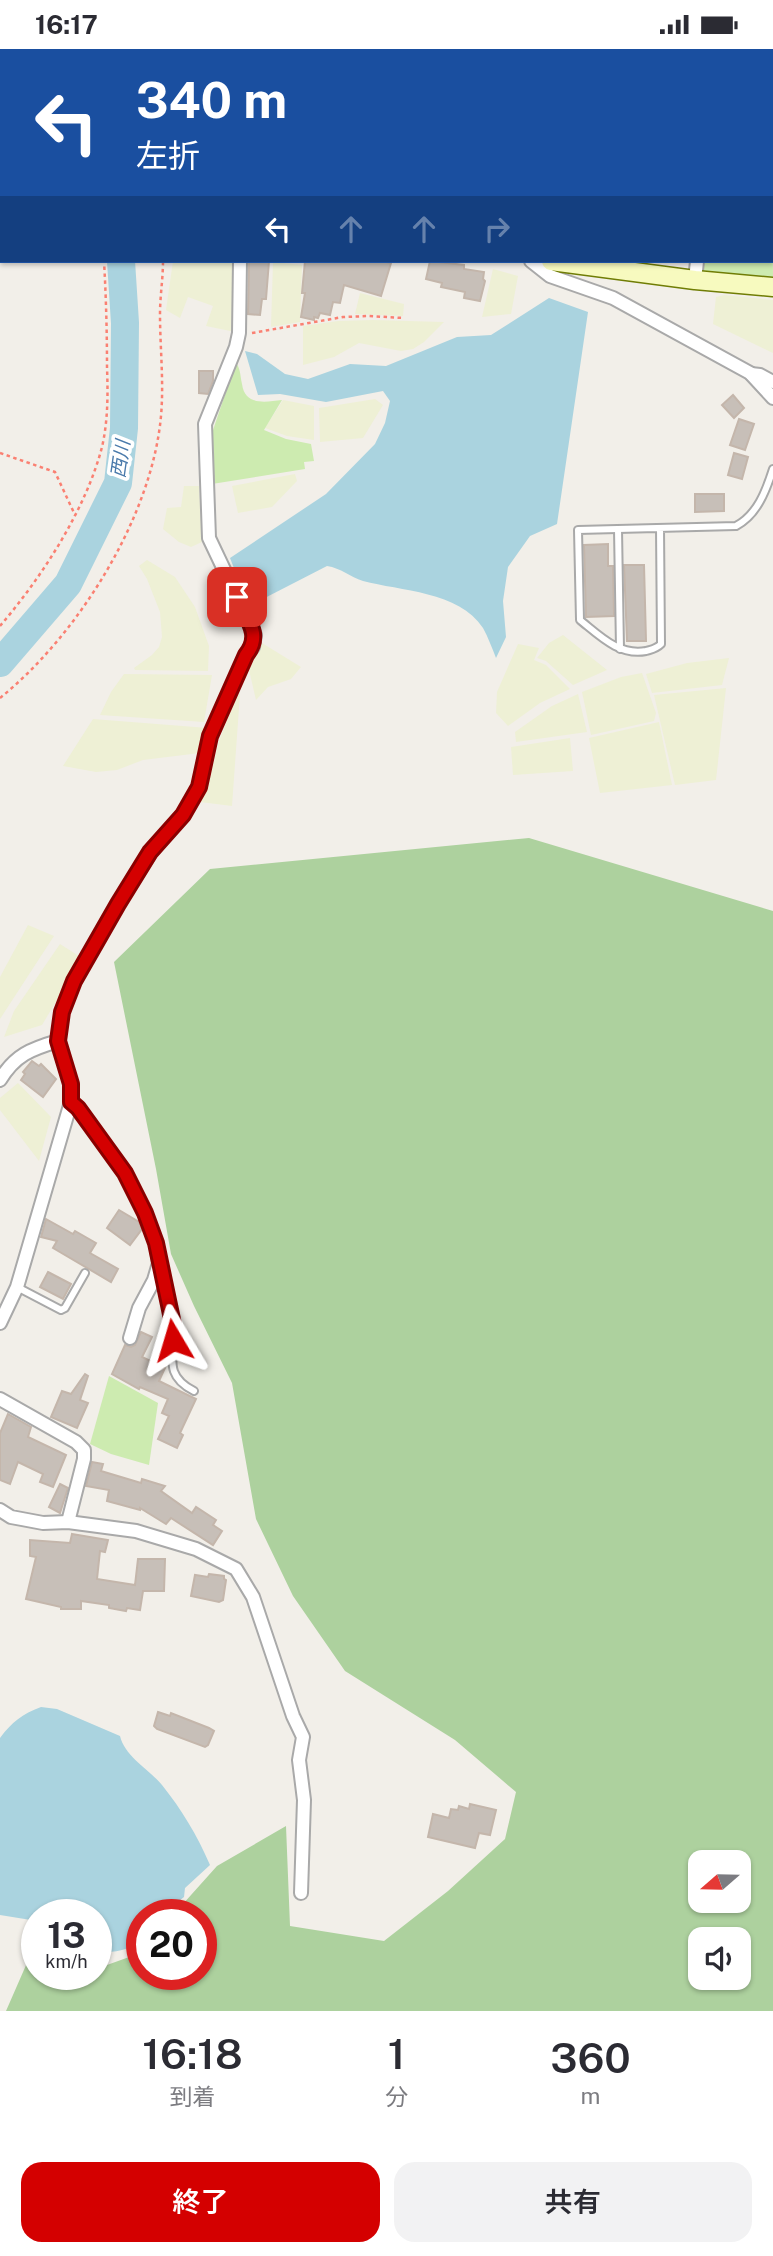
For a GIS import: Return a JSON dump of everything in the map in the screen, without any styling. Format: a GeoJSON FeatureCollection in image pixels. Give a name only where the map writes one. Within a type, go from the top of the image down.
{"type":"FeatureCollection","features":[{"type":"Feature","properties":{"kind":"main road"},"geometry":{"type":"LineString","coordinates":[[566,263],[773,287]]}},
{"type":"Feature","properties":{"kind":"street"},"geometry":{"type":"LineString","coordinates":[[0,1323],[17,1287],[71,1102],[71,1084],[58,1041],[62,1012],[74,981],[118,904],[150,852],[183,815],[199,787],[210,736],[246,655],[253,647],[255,635],[209,538],[204,443],[205,424],[239,336],[240,263]]}},
{"type":"Feature","properties":{"kind":"street"},"geometry":{"type":"LineString","coordinates":[[534,263],[551,276],[613,298],[750,373],[773,382]]}},
{"type":"Feature","properties":{"kind":"street"},"geometry":{"type":"LineString","coordinates":[[695,280],[697,263]]}},
{"type":"Feature","properties":{"kind":"street"},"geometry":{"type":"LineString","coordinates":[[750,373],[773,398]]}},
{"type":"Feature","properties":{"kind":"street"},"geometry":{"type":"LineString","coordinates":[[0,1080],[9,1065],[31,1049],[58,1041]]}},
{"type":"Feature","properties":{"kind":"street"},"geometry":{"type":"LineString","coordinates":[[71,1102],[125,1173],[156,1243],[159,1263],[154,1280],[139,1308],[130,1338]]}},
{"type":"Feature","properties":{"kind":"street"},"geometry":{"type":"LineString","coordinates":[[0,1399],[76,1442],[84,1450],[68,1522]]}},
{"type":"Feature","properties":{"kind":"street"},"geometry":{"type":"LineString","coordinates":[[0,1510],[11,1517],[43,1523],[68,1522],[136,1531],[196,1549],[236,1569],[253,1597],[293,1716],[303,1737],[299,1760],[304,1800],[301,1893]]}},
{"type":"Feature","properties":{"kind":"lane"},"geometry":{"type":"LineString","coordinates":[[660,528],[661,644],[658,648],[634,653],[620,649],[580,620],[578,530],[736,526],[746,521],[759,503],[773,469]]}},
{"type":"Feature","properties":{"kind":"lane"},"geometry":{"type":"LineString","coordinates":[[618,529],[620,649]]}},
{"type":"Feature","properties":{"kind":"lane"},"geometry":{"type":"LineString","coordinates":[[159,1263],[173,1324],[173,1370],[181,1385],[194,1391]]}},
{"type":"Feature","properties":{"kind":"lane"},"geometry":{"type":"LineString","coordinates":[[17,1287],[61,1310],[65,1308],[85,1273]]}},
{"type":"Feature","properties":{"kind":"path"},"geometry":{"type":"LineString","coordinates":[[0,625],[35,580],[75,515],[102,445],[108,406],[104,263]]}},
{"type":"Feature","properties":{"kind":"path"},"geometry":{"type":"LineString","coordinates":[[0,698],[19,681],[74,619],[115,557],[132,523],[152,461],[162,415],[160,312],[163,263]]}},
{"type":"Feature","properties":{"kind":"path"},"geometry":{"type":"LineString","coordinates":[[239,336],[343,317],[404,318]]}},
{"type":"Feature","properties":{"kind":"path"},"geometry":{"type":"LineString","coordinates":[[0,453],[55,472],[75,515]]}},
{"type":"Feature","properties":{"kind":"green space"},"geometry":{"type":"Polygon","coordinates":[[[173,263],[232,263],[235,332],[206,326],[213,306],[188,297],[180,318],[166,310],[173,263]]]}},
{"type":"Feature","properties":{"kind":"green space"},"geometry":{"type":"Polygon","coordinates":[[[273,263],[302,265],[300,322],[271,327],[273,263]]]}},
{"type":"Feature","properties":{"kind":"green space"},"geometry":{"type":"Polygon","coordinates":[[[704,263],[773,263],[773,278],[703,273],[704,263]]]}},
{"type":"Feature","properties":{"kind":"green space"},"geometry":{"type":"Polygon","coordinates":[[[493,269],[518,276],[511,314],[482,317],[493,269]]]}},
{"type":"Feature","properties":{"kind":"green space"},"geometry":{"type":"Polygon","coordinates":[[[360,293],[404,304],[403,316],[355,314],[360,293]]]}},
{"type":"Feature","properties":{"kind":"green space"},"geometry":{"type":"Polygon","coordinates":[[[724,295],[773,300],[773,353],[713,324],[716,297],[724,295]]]}},
{"type":"Feature","properties":{"kind":"green space"},"geometry":{"type":"Polygon","coordinates":[[[373,320],[444,322],[413,349],[401,351],[359,343],[334,357],[303,365],[303,326],[373,320]]]}},
{"type":"Feature","properties":{"kind":"green space"},"geometry":{"type":"Polygon","coordinates":[[[236,362],[247,396],[257,401],[282,400],[264,430],[286,439],[311,444],[314,461],[304,462],[305,469],[212,484],[212,433],[236,362]]]}},
{"type":"Feature","properties":{"kind":"green space"},"geometry":{"type":"Polygon","coordinates":[[[375,399],[383,405],[363,438],[320,442],[319,408],[375,399]]]}},
{"type":"Feature","properties":{"kind":"green space"},"geometry":{"type":"Polygon","coordinates":[[[283,400],[314,406],[314,440],[287,436],[265,428],[283,400]]]}},
{"type":"Feature","properties":{"kind":"green space"},"geometry":{"type":"Polygon","coordinates":[[[295,474],[297,481],[272,507],[238,513],[232,486],[295,474]]]}},
{"type":"Feature","properties":{"kind":"green space"},"geometry":{"type":"Polygon","coordinates":[[[184,486],[199,486],[202,542],[191,547],[179,542],[163,529],[167,508],[181,507],[184,486]]]}},
{"type":"Feature","properties":{"kind":"green space"},"geometry":{"type":"Polygon","coordinates":[[[147,560],[175,577],[195,607],[209,646],[208,671],[135,670],[134,668],[159,647],[162,637],[160,612],[139,566],[147,560]]]}},
{"type":"Feature","properties":{"kind":"green space"},"geometry":{"type":"Polygon","coordinates":[[[563,635],[607,670],[573,685],[546,661],[537,658],[549,643],[563,635]]]}},
{"type":"Feature","properties":{"kind":"green space"},"geometry":{"type":"Polygon","coordinates":[[[262,643],[301,667],[291,679],[268,687],[256,700],[249,670],[262,643]]]}},
{"type":"Feature","properties":{"kind":"green space"},"geometry":{"type":"Polygon","coordinates":[[[518,644],[539,648],[534,660],[546,665],[570,689],[540,703],[508,726],[496,713],[497,692],[518,644]]]}},
{"type":"Feature","properties":{"kind":"green space"},"geometry":{"type":"Polygon","coordinates":[[[729,658],[722,685],[652,693],[646,674],[687,663],[729,658]]]}},
{"type":"Feature","properties":{"kind":"green space"},"geometry":{"type":"Polygon","coordinates":[[[642,673],[656,713],[654,721],[591,735],[582,692],[621,677],[642,673]]]}},
{"type":"Feature","properties":{"kind":"green space"},"geometry":{"type":"Polygon","coordinates":[[[124,674],[212,675],[204,722],[100,715],[111,692],[124,674]]]}},
{"type":"Feature","properties":{"kind":"green space"},"geometry":{"type":"Polygon","coordinates":[[[726,688],[716,780],[675,785],[654,695],[726,688]]]}},
{"type":"Feature","properties":{"kind":"green space"},"geometry":{"type":"Polygon","coordinates":[[[240,694],[232,806],[200,802],[207,790],[219,741],[237,695],[240,694]]]}},
{"type":"Feature","properties":{"kind":"green space"},"geometry":{"type":"Polygon","coordinates":[[[578,694],[587,732],[516,742],[515,732],[552,706],[578,694]]]}},
{"type":"Feature","properties":{"kind":"green space"},"geometry":{"type":"Polygon","coordinates":[[[93,719],[208,728],[200,753],[143,760],[117,770],[96,772],[63,766],[93,719]]]}},
{"type":"Feature","properties":{"kind":"green space"},"geometry":{"type":"Polygon","coordinates":[[[659,722],[672,785],[600,793],[589,738],[659,722]]]}},
{"type":"Feature","properties":{"kind":"green space"},"geometry":{"type":"Polygon","coordinates":[[[570,738],[573,771],[513,775],[511,747],[570,738]]]}},
{"type":"Feature","properties":{"kind":"green space"},"geometry":{"type":"Polygon","coordinates":[[[529,838],[773,911],[773,2011],[6,2011],[21,1977],[21,1990],[112,1990],[112,1963],[126,1958],[126,1990],[217,1990],[217,1899],[187,1899],[217,1866],[286,1826],[290,1926],[384,1941],[448,1891],[505,1839],[516,1792],[455,1740],[345,1671],[293,1596],[256,1519],[232,1383],[171,1254],[114,962],[210,869],[529,838]]]}},
{"type":"Feature","properties":{"kind":"green space"},"geometry":{"type":"Polygon","coordinates":[[[28,925],[54,936],[0,1019],[0,977],[28,925]]]}},
{"type":"Feature","properties":{"kind":"green space"},"geometry":{"type":"Polygon","coordinates":[[[60,944],[82,958],[42,1025],[4,1037],[14,1011],[60,944]]]}},
{"type":"Feature","properties":{"kind":"green space"},"geometry":{"type":"Polygon","coordinates":[[[18,1083],[51,1117],[39,1161],[0,1110],[0,1098],[18,1083]]]}},
{"type":"Feature","properties":{"kind":"green space"},"geometry":{"type":"Polygon","coordinates":[[[109,1376],[158,1403],[149,1465],[111,1454],[90,1444],[109,1376]]]}},
{"type":"Feature","properties":{"kind":"water"},"geometry":{"type":"Polygon","coordinates":[[[549,298],[588,312],[557,524],[530,536],[508,567],[503,601],[506,637],[496,658],[483,628],[459,606],[428,594],[363,581],[332,567],[327,566],[249,606],[230,558],[326,494],[375,444],[385,423],[390,401],[383,391],[326,402],[280,394],[258,395],[245,351],[257,354],[285,374],[308,379],[350,364],[386,366],[457,337],[491,335],[549,298]]]}},
{"type":"Feature","properties":{"kind":"water"},"geometry":{"type":"Polygon","coordinates":[[[41,1707],[57,1709],[120,1736],[127,1750],[157,1779],[176,1804],[210,1865],[185,1888],[181,1899],[126,1899],[126,1949],[112,1952],[112,1899],[21,1899],[21,1918],[0,1915],[0,1738],[9,1727],[41,1707]]]}},
{"type":"Feature","properties":{"kind":"building"},"geometry":{"type":"Polygon","coordinates":[[[249,263],[269,263],[266,299],[262,299],[260,315],[248,314],[249,263]]]}},
{"type":"Feature","properties":{"kind":"building"},"geometry":{"type":"Polygon","coordinates":[[[305,263],[391,263],[381,296],[344,285],[340,303],[333,302],[330,315],[320,313],[314,320],[301,317],[305,293],[302,293],[305,263]]]}},
{"type":"Feature","properties":{"kind":"building"},"geometry":{"type":"Polygon","coordinates":[[[430,263],[447,263],[484,272],[485,281],[480,301],[464,298],[465,292],[441,287],[442,283],[426,279],[430,263]]]}},
{"type":"Feature","properties":{"kind":"building"},"geometry":{"type":"Polygon","coordinates":[[[199,371],[213,371],[213,381],[208,394],[199,393],[199,371]]]}},
{"type":"Feature","properties":{"kind":"building"},"geometry":{"type":"Polygon","coordinates":[[[733,395],[744,408],[734,418],[722,405],[733,395]]]}},
{"type":"Feature","properties":{"kind":"building"},"geometry":{"type":"Polygon","coordinates":[[[739,419],[754,424],[745,450],[730,445],[739,419]]]}},
{"type":"Feature","properties":{"kind":"building"},"geometry":{"type":"Polygon","coordinates":[[[734,453],[748,457],[742,479],[728,475],[734,453]]]}},
{"type":"Feature","properties":{"kind":"building"},"geometry":{"type":"Polygon","coordinates":[[[695,494],[724,494],[724,511],[695,512],[695,494]]]}},
{"type":"Feature","properties":{"kind":"building"},"geometry":{"type":"Polygon","coordinates":[[[608,544],[608,566],[613,566],[614,616],[586,617],[584,545],[608,544]]]}},
{"type":"Feature","properties":{"kind":"building"},"geometry":{"type":"Polygon","coordinates":[[[624,565],[644,565],[646,641],[627,641],[624,565]]]}},
{"type":"Feature","properties":{"kind":"building"},"geometry":{"type":"Polygon","coordinates":[[[32,1061],[39,1066],[41,1064],[56,1079],[43,1097],[21,1080],[25,1074],[23,1072],[32,1061]]]}},
{"type":"Feature","properties":{"kind":"building"},"geometry":{"type":"Polygon","coordinates":[[[119,1210],[139,1222],[142,1229],[130,1245],[107,1228],[119,1210]]]}},
{"type":"Feature","properties":{"kind":"building"},"geometry":{"type":"Polygon","coordinates":[[[46,1219],[96,1243],[90,1253],[118,1269],[111,1282],[53,1248],[57,1241],[41,1237],[46,1219]]]}},
{"type":"Feature","properties":{"kind":"building"},"geometry":{"type":"Polygon","coordinates":[[[48,1272],[71,1284],[63,1299],[40,1287],[48,1272]]]}},
{"type":"Feature","properties":{"kind":"building"},"geometry":{"type":"Polygon","coordinates":[[[141,1332],[152,1337],[142,1357],[165,1368],[159,1381],[196,1399],[180,1433],[183,1435],[177,1448],[158,1439],[169,1416],[162,1413],[168,1399],[140,1387],[139,1389],[112,1374],[125,1345],[135,1345],[141,1332]]]}},
{"type":"Feature","properties":{"kind":"building"},"geometry":{"type":"Polygon","coordinates":[[[85,1374],[88,1376],[80,1400],[88,1403],[77,1428],[51,1417],[62,1391],[71,1394],[85,1374]]]}},
{"type":"Feature","properties":{"kind":"building"},"geometry":{"type":"Polygon","coordinates":[[[8,1414],[31,1427],[28,1437],[66,1455],[53,1487],[40,1482],[43,1474],[18,1462],[10,1484],[0,1480],[0,1433],[8,1414]]]}},
{"type":"Feature","properties":{"kind":"building"},"geometry":{"type":"Polygon","coordinates":[[[92,1462],[103,1464],[101,1471],[141,1483],[142,1479],[165,1486],[161,1491],[192,1513],[196,1507],[216,1520],[213,1525],[222,1531],[213,1545],[171,1518],[166,1524],[140,1508],[107,1501],[109,1490],[86,1486],[92,1462]]]}},
{"type":"Feature","properties":{"kind":"building"},"geometry":{"type":"Polygon","coordinates":[[[60,1484],[68,1488],[60,1513],[49,1507],[60,1484]]]}},
{"type":"Feature","properties":{"kind":"building"},"geometry":{"type":"Polygon","coordinates":[[[72,1534],[108,1540],[105,1552],[100,1551],[97,1579],[135,1585],[138,1559],[165,1559],[164,1591],[143,1591],[140,1610],[127,1608],[126,1611],[109,1608],[109,1605],[81,1601],[81,1609],[61,1609],[26,1599],[36,1557],[30,1556],[30,1540],[70,1543],[72,1534]]]}},
{"type":"Feature","properties":{"kind":"building"},"geometry":{"type":"Polygon","coordinates":[[[209,1574],[224,1576],[226,1580],[223,1600],[219,1602],[191,1596],[195,1575],[208,1577],[209,1574]]]}},
{"type":"Feature","properties":{"kind":"building"},"geometry":{"type":"Polygon","coordinates":[[[158,1712],[170,1716],[171,1713],[214,1731],[208,1745],[205,1747],[157,1729],[154,1726],[158,1712]]]}},
{"type":"Feature","properties":{"kind":"building"},"geometry":{"type":"Polygon","coordinates":[[[470,1804],[496,1810],[490,1835],[479,1833],[475,1848],[428,1837],[433,1814],[449,1818],[451,1809],[458,1810],[459,1806],[469,1809],[470,1804]]]}},
{"type":"Feature","properties":{"kind":"waterway","name":"西川"},"geometry":{"type":"LineString","coordinates":[[0,663],[68,584],[118,483],[124,428],[125,323],[121,263]]}},
{"type":"Feature","properties":{"kind":"route"},"geometry":{"type":"LineString","coordinates":[[173,1340],[173,1324],[156,1243],[145,1213],[125,1173],[71,1102],[71,1084],[58,1041],[62,1012],[74,981],[150,852],[183,815],[199,787],[210,736],[246,655],[253,647],[255,635],[237,597]]}}]}
